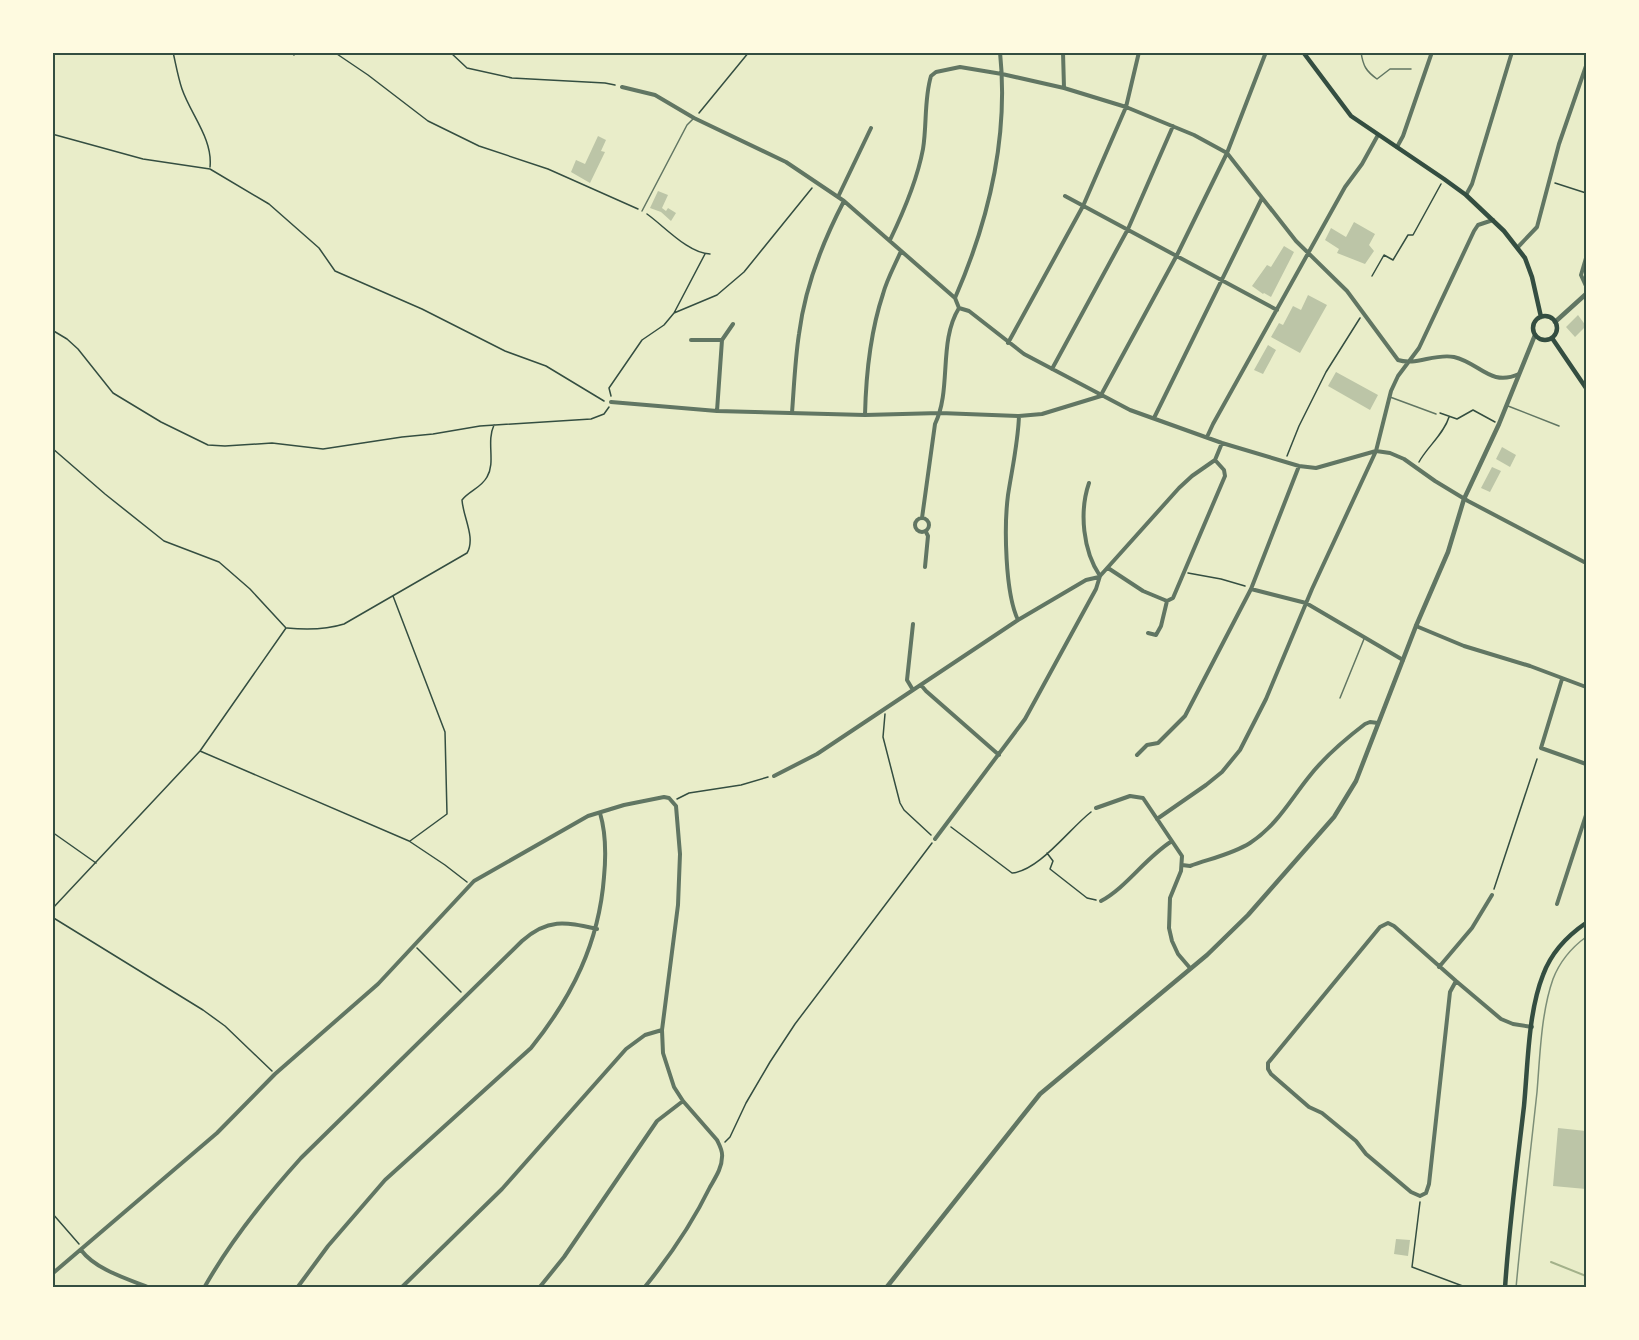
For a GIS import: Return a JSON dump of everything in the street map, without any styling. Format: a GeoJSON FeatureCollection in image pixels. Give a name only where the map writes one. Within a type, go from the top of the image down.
{"type":"FeatureCollection","features":[{"type":"Feature","properties":{"kind":"main road"},"geometry":{"type":"LineString","coordinates":[[1303,52],[1351,116],[1466,195],[1493,220],[1518,248],[1529,267],[1541,317]]}},
{"type":"Feature","properties":{"kind":"main road"},"geometry":{"type":"LineString","coordinates":[[1541,317],[1549,317],[1556,322],[1557,329],[1552,338],[1541,340],[1535,335],[1534,324],[1541,317]]}},
{"type":"Feature","properties":{"kind":"main road"},"geometry":{"type":"LineString","coordinates":[[1552,338],[1586,386]]}},
{"type":"Feature","properties":{"kind":"main road"},"geometry":{"type":"LineString","coordinates":[[1505,1287],[1532,1027],[1539,985],[1550,960],[1567,938],[1587,923]]}},
{"type":"Feature","properties":{"kind":"street"},"geometry":{"type":"LineString","coordinates":[[955,298],[974,253],[992,189],[1003,111],[1000,52]]}},
{"type":"Feature","properties":{"kind":"street"},"geometry":{"type":"LineString","coordinates":[[1063,52],[1064,88]]}},
{"type":"Feature","properties":{"kind":"street"},"geometry":{"type":"LineString","coordinates":[[1008,343],[1083,206],[1126,107],[1139,52]]}},
{"type":"Feature","properties":{"kind":"street"},"geometry":{"type":"LineString","coordinates":[[611,402],[717,411],[1019,416],[1042,414],[1101,395],[1177,255],[1227,153],[1266,52]]}},
{"type":"Feature","properties":{"kind":"street"},"geometry":{"type":"LineString","coordinates":[[1397,147],[1403,136],[1432,52]]}},
{"type":"Feature","properties":{"kind":"street"},"geometry":{"type":"LineString","coordinates":[[1466,195],[1472,184],[1512,52]]}},
{"type":"Feature","properties":{"kind":"street"},"geometry":{"type":"LineString","coordinates":[[1518,248],[1537,227],[1559,144],[1587,66]]}},
{"type":"Feature","properties":{"kind":"street"},"geometry":{"type":"LineString","coordinates":[[890,240],[905,209],[918,169],[925,135],[931,76],[936,72],[960,67],[1002,74],[1064,88],[1126,107],[1173,126],[1227,153],[1307,253],[1347,291],[1398,360],[1411,362],[1453,357],[1503,379],[1519,373]]}},
{"type":"Feature","properties":{"kind":"street"},"geometry":{"type":"LineString","coordinates":[[622,87],[656,95],[694,118],[786,162],[844,201],[955,298],[959,308]]}},
{"type":"Feature","properties":{"kind":"street"},"geometry":{"type":"LineString","coordinates":[[1052,369],[1128,229],[1173,126]]}},
{"type":"Feature","properties":{"kind":"street"},"geometry":{"type":"LineString","coordinates":[[838,197],[871,128]]}},
{"type":"Feature","properties":{"kind":"street"},"geometry":{"type":"LineString","coordinates":[[1207,437],[1307,253],[1378,135]]}},
{"type":"Feature","properties":{"kind":"street"},"geometry":{"type":"LineString","coordinates":[[1065,196],[1277,310]]}},
{"type":"Feature","properties":{"kind":"street"},"geometry":{"type":"LineString","coordinates":[[1154,418],[1262,198]]}},
{"type":"Feature","properties":{"kind":"street"},"geometry":{"type":"LineString","coordinates":[[792,413],[799,333],[805,300],[817,257],[844,201]]}},
{"type":"Feature","properties":{"kind":"street"},"geometry":{"type":"LineString","coordinates":[[1157,819],[1222,772],[1240,750],[1266,699],[1306,603],[1376,451],[1398,376],[1411,362],[1419,348],[1474,231],[1478,225],[1493,220]]}},
{"type":"Feature","properties":{"kind":"street"},"geometry":{"type":"LineString","coordinates":[[865,415],[866,373],[873,327],[883,291],[901,250]]}},
{"type":"Feature","properties":{"kind":"street"},"geometry":{"type":"LineString","coordinates":[[1587,258],[1581,275],[1587,286]]}},
{"type":"Feature","properties":{"kind":"street"},"geometry":{"type":"LineString","coordinates":[[1556,322],[1587,294]]}},
{"type":"Feature","properties":{"kind":"street"},"geometry":{"type":"LineString","coordinates":[[959,308],[969,311],[1008,343],[1052,369],[1101,395],[1154,418],[1222,443],[1299,466],[1316,468],[1376,451],[1390,453],[1404,459],[1435,482],[1464,499],[1587,563]]}},
{"type":"Feature","properties":{"kind":"street"},"geometry":{"type":"LineString","coordinates":[[922,518],[934,424],[940,413],[953,317],[959,308]]}},
{"type":"Feature","properties":{"kind":"street"},"geometry":{"type":"LineString","coordinates":[[717,411],[722,340],[733,324]]}},
{"type":"Feature","properties":{"kind":"street"},"geometry":{"type":"LineString","coordinates":[[886,1287],[1040,1094],[1190,968],[1255,908],[1334,817],[1356,781],[1416,626],[1448,552],[1464,499],[1507,406],[1535,335]]}},
{"type":"Feature","properties":{"kind":"street"},"geometry":{"type":"LineString","coordinates":[[691,340],[722,340]]}},
{"type":"Feature","properties":{"kind":"street"},"geometry":{"type":"LineString","coordinates":[[1018,620],[1013,611],[1007,564],[1008,498],[1019,431],[1019,416]]}},
{"type":"Feature","properties":{"kind":"street"},"geometry":{"type":"LineString","coordinates":[[935,839],[1025,719],[1100,576],[1179,488],[1215,460],[1222,443]]}},
{"type":"Feature","properties":{"kind":"street"},"geometry":{"type":"LineString","coordinates":[[1108,568],[1143,591],[1167,601],[1173,598],[1223,483],[1224,470],[1215,460]]}},
{"type":"Feature","properties":{"kind":"street"},"geometry":{"type":"LineString","coordinates":[[1137,755],[1147,745],[1158,743],[1185,716],[1251,589],[1299,466]]}},
{"type":"Feature","properties":{"kind":"street"},"geometry":{"type":"LineString","coordinates":[[1089,483],[1084,497],[1085,528],[1091,562],[1100,576]]}},
{"type":"Feature","properties":{"kind":"street"},"geometry":{"type":"LineString","coordinates":[[922,518],[917,520],[915,527],[920,532],[926,532]]}},
{"type":"Feature","properties":{"kind":"street"},"geometry":{"type":"LineString","coordinates":[[922,518],[927,520],[929,525],[926,532],[928,536],[925,567]]}},
{"type":"Feature","properties":{"kind":"street"},"geometry":{"type":"LineString","coordinates":[[774,776],[818,754],[1018,620],[1086,579],[1100,576]]}},
{"type":"Feature","properties":{"kind":"street"},"geometry":{"type":"LineString","coordinates":[[1251,589],[1306,603],[1403,660]]}},
{"type":"Feature","properties":{"kind":"street"},"geometry":{"type":"LineString","coordinates":[[1148,633],[1156,635],[1161,626],[1167,601]]}},
{"type":"Feature","properties":{"kind":"street"},"geometry":{"type":"LineString","coordinates":[[913,624],[908,680],[913,690]]}},
{"type":"Feature","properties":{"kind":"street"},"geometry":{"type":"LineString","coordinates":[[1416,626],[1464,646],[1530,666],[1587,687]]}},
{"type":"Feature","properties":{"kind":"street"},"geometry":{"type":"LineString","coordinates":[[1562,679],[1541,748],[1587,764]]}},
{"type":"Feature","properties":{"kind":"street"},"geometry":{"type":"LineString","coordinates":[[921,685],[999,755]]}},
{"type":"Feature","properties":{"kind":"street"},"geometry":{"type":"LineString","coordinates":[[1182,865],[1190,866],[1235,850],[1259,837],[1281,817],[1307,779],[1334,750],[1365,724],[1378,723]]}},
{"type":"Feature","properties":{"kind":"street"},"geometry":{"type":"LineString","coordinates":[[1093,810],[1130,796],[1143,798],[1182,856],[1182,865],[1170,898],[1169,928],[1178,954],[1190,968]]}},
{"type":"Feature","properties":{"kind":"street"},"geometry":{"type":"LineString","coordinates":[[52,1274],[217,1133],[275,1074],[370,992],[470,884],[578,821],[624,805],[658,797],[674,801],[679,826],[679,887],[662,1030],[665,1063],[674,1087],[683,1101],[721,1146],[722,1158],[696,1215],[680,1241],[644,1287]]}},
{"type":"Feature","properties":{"kind":"street"},"geometry":{"type":"LineString","coordinates":[[297,1287],[328,1246],[385,1180],[531,1048],[568,996],[597,929],[605,866],[604,835],[600,813]]}},
{"type":"Feature","properties":{"kind":"street"},"geometry":{"type":"LineString","coordinates":[[1557,904],[1587,815]]}},
{"type":"Feature","properties":{"kind":"street"},"geometry":{"type":"LineString","coordinates":[[1101,901],[1111,896],[1154,853],[1172,841]]}},
{"type":"Feature","properties":{"kind":"street"},"geometry":{"type":"LineString","coordinates":[[1439,967],[1472,928],[1492,895]]}},
{"type":"Feature","properties":{"kind":"street"},"geometry":{"type":"LineString","coordinates":[[204,1287],[234,1239],[301,1158],[522,941],[541,927],[561,922],[597,929]]}},
{"type":"Feature","properties":{"kind":"street"},"geometry":{"type":"LineString","coordinates":[[1456,981],[1450,992],[1429,1184],[1426,1193],[1420,1196],[1366,1154],[1356,1141],[1322,1113],[1309,1107],[1268,1069],[1268,1063],[1304,1019],[1380,927],[1388,923],[1501,1019],[1513,1024],[1532,1027]]}},
{"type":"Feature","properties":{"kind":"street"},"geometry":{"type":"LineString","coordinates":[[401,1287],[502,1190],[626,1049],[645,1035],[662,1030]]}},
{"type":"Feature","properties":{"kind":"street"},"geometry":{"type":"LineString","coordinates":[[539,1287],[564,1257],[653,1126],[669,1110],[683,1101]]}},
{"type":"Feature","properties":{"kind":"street"},"geometry":{"type":"LineString","coordinates":[[81,1250],[89,1259],[126,1278],[150,1287]]}},
{"type":"Feature","properties":{"kind":"lane"},"geometry":{"type":"LineString","coordinates":[[1360,52],[1363,66],[1377,80],[1390,69],[1411,69]]}},
{"type":"Feature","properties":{"kind":"lane"},"geometry":{"type":"LineString","coordinates":[[642,211],[687,125],[694,118]]}},
{"type":"Feature","properties":{"kind":"lane"},"geometry":{"type":"LineString","coordinates":[[1390,397],[1436,414]]}},
{"type":"Feature","properties":{"kind":"lane"},"geometry":{"type":"LineString","coordinates":[[1507,406],[1559,426]]}},
{"type":"Feature","properties":{"kind":"lane"},"geometry":{"type":"LineString","coordinates":[[1340,698],[1364,639]]}},
{"type":"Feature","properties":{"kind":"path"},"geometry":{"type":"LineString","coordinates":[[173,52],[182,91],[195,114],[211,157],[210,169]]}},
{"type":"Feature","properties":{"kind":"path"},"geometry":{"type":"LineString","coordinates":[[292,52],[294,55],[296,52]]}},
{"type":"Feature","properties":{"kind":"path"},"geometry":{"type":"LineString","coordinates":[[334,52],[428,121],[478,146],[548,169],[642,211],[688,247],[710,254]]}},
{"type":"Feature","properties":{"kind":"path"},"geometry":{"type":"LineString","coordinates":[[450,52],[466,68],[512,78],[605,83],[622,87]]}},
{"type":"Feature","properties":{"kind":"path"},"geometry":{"type":"LineString","coordinates":[[699,113],[749,52]]}},
{"type":"Feature","properties":{"kind":"path"},"geometry":{"type":"LineString","coordinates":[[52,134],[143,159],[210,169],[269,204],[319,248],[335,271],[422,309],[505,351],[546,366],[602,401],[611,402]]}},
{"type":"Feature","properties":{"kind":"path"},"geometry":{"type":"LineString","coordinates":[[1549,181],[1587,193]]}},
{"type":"Feature","properties":{"kind":"path"},"geometry":{"type":"LineString","coordinates":[[1372,276],[1384,255],[1393,260],[1408,235],[1413,235],[1442,183]]}},
{"type":"Feature","properties":{"kind":"path"},"geometry":{"type":"LineString","coordinates":[[674,313],[717,295],[744,272],[814,185]]}},
{"type":"Feature","properties":{"kind":"path"},"geometry":{"type":"LineString","coordinates":[[52,330],[78,349],[113,393],[161,422],[208,445],[225,447],[272,443],[323,449],[494,425],[591,419],[604,414],[611,402],[609,388],[642,340],[664,325],[674,313],[705,254]]}},
{"type":"Feature","properties":{"kind":"path"},"geometry":{"type":"LineString","coordinates":[[1286,460],[1299,426],[1328,367],[1360,317]]}},
{"type":"Feature","properties":{"kind":"path"},"geometry":{"type":"LineString","coordinates":[[1436,414],[1440,413],[1457,419],[1473,410],[1495,423]]}},
{"type":"Feature","properties":{"kind":"path"},"geometry":{"type":"LineString","coordinates":[[1418,463],[1450,416]]}},
{"type":"Feature","properties":{"kind":"path"},"geometry":{"type":"LineString","coordinates":[[52,448],[164,541],[219,562],[250,589],[286,628],[305,630],[330,628],[344,624],[462,557],[469,550],[470,535],[462,500],[478,488],[487,477],[490,464],[490,435],[494,425]]}},
{"type":"Feature","properties":{"kind":"path"},"geometry":{"type":"LineString","coordinates":[[1193,575],[1221,579],[1251,589]]}},
{"type":"Feature","properties":{"kind":"path"},"geometry":{"type":"LineString","coordinates":[[393,596],[441,718],[446,739],[447,814],[409,841]]}},
{"type":"Feature","properties":{"kind":"path"},"geometry":{"type":"LineString","coordinates":[[52,909],[200,752],[286,628]]}},
{"type":"Feature","properties":{"kind":"path"},"geometry":{"type":"LineString","coordinates":[[721,1146],[730,1137],[746,1103],[795,1024],[935,839],[904,810],[900,803],[883,737],[885,709]]}},
{"type":"Feature","properties":{"kind":"path"},"geometry":{"type":"LineString","coordinates":[[200,752],[409,841],[470,884]]}},
{"type":"Feature","properties":{"kind":"path"},"geometry":{"type":"LineString","coordinates":[[1492,895],[1538,759]]}},
{"type":"Feature","properties":{"kind":"path"},"geometry":{"type":"LineString","coordinates":[[674,801],[689,793],[741,785],[774,776]]}},
{"type":"Feature","properties":{"kind":"path"},"geometry":{"type":"LineString","coordinates":[[948,824],[1012,873],[1021,872],[1047,853],[1093,810]]}},
{"type":"Feature","properties":{"kind":"path"},"geometry":{"type":"LineString","coordinates":[[52,832],[96,863]]}},
{"type":"Feature","properties":{"kind":"path"},"geometry":{"type":"LineString","coordinates":[[1047,853],[1053,861],[1050,869],[1087,898],[1101,901]]}},
{"type":"Feature","properties":{"kind":"path"},"geometry":{"type":"LineString","coordinates":[[52,917],[225,1026],[275,1074]]}},
{"type":"Feature","properties":{"kind":"path"},"geometry":{"type":"LineString","coordinates":[[415,946],[465,997]]}},
{"type":"Feature","properties":{"kind":"path"},"geometry":{"type":"LineString","coordinates":[[1420,1196],[1412,1267],[1468,1287]]}},
{"type":"Feature","properties":{"kind":"path"},"geometry":{"type":"LineString","coordinates":[[52,1213],[78,1241],[81,1250]]}},
{"type":"Feature","properties":{"kind":"building"},"geometry":{"type":"Polygon","coordinates":[[[598,136],[606,140],[601,151],[605,152],[590,183],[571,172],[576,160],[585,164],[598,136]]]}},
{"type":"Feature","properties":{"kind":"building"},"geometry":{"type":"Polygon","coordinates":[[[658,191],[668,195],[662,208],[666,211],[668,208],[676,213],[671,221],[661,212],[650,208],[658,191]]]}},
{"type":"Feature","properties":{"kind":"building"},"geometry":{"type":"Polygon","coordinates":[[[1354,222],[1375,234],[1369,245],[1374,251],[1365,264],[1337,253],[1339,249],[1325,240],[1331,228],[1346,237],[1354,222]]]}},
{"type":"Feature","properties":{"kind":"building"},"geometry":{"type":"Polygon","coordinates":[[[1284,246],[1294,252],[1271,297],[1252,286],[1267,265],[1271,267],[1284,246]]]}},
{"type":"Feature","properties":{"kind":"building"},"geometry":{"type":"Polygon","coordinates":[[[1308,295],[1327,305],[1300,353],[1271,337],[1279,323],[1283,325],[1293,306],[1301,310],[1308,295]]]}},
{"type":"Feature","properties":{"kind":"building"},"geometry":{"type":"Polygon","coordinates":[[[1578,315],[1586,326],[1575,337],[1566,327],[1578,315]]]}},
{"type":"Feature","properties":{"kind":"building"},"geometry":{"type":"Polygon","coordinates":[[[1268,345],[1276,350],[1263,374],[1254,370],[1268,345]]]}},
{"type":"Feature","properties":{"kind":"building"},"geometry":{"type":"Polygon","coordinates":[[[1336,372],[1378,395],[1370,410],[1328,386],[1336,372]]]}},
{"type":"Feature","properties":{"kind":"building"},"geometry":{"type":"Polygon","coordinates":[[[1502,447],[1516,455],[1510,467],[1496,459],[1502,447]]]}},
{"type":"Feature","properties":{"kind":"building"},"geometry":{"type":"Polygon","coordinates":[[[1492,467],[1501,471],[1490,492],[1481,488],[1492,467]]]}},
{"type":"Feature","properties":{"kind":"building"},"geometry":{"type":"Polygon","coordinates":[[[1558,1128],[1586,1131],[1586,1189],[1553,1186],[1558,1128]]]}},
{"type":"Feature","properties":{"kind":"building"},"geometry":{"type":"Polygon","coordinates":[[[1396,1239],[1410,1240],[1408,1256],[1394,1254],[1396,1239]]]}},
{"type":"Feature","properties":{"kind":"waterway"},"geometry":{"type":"LineString","coordinates":[[1551,1262],[1586,1276]]}},
{"type":"Feature","properties":{"kind":"tram line"},"geometry":{"type":"LineString","coordinates":[[1516,1288],[1546,1006],[1559,966],[1571,950],[1586,937]]}}]}
